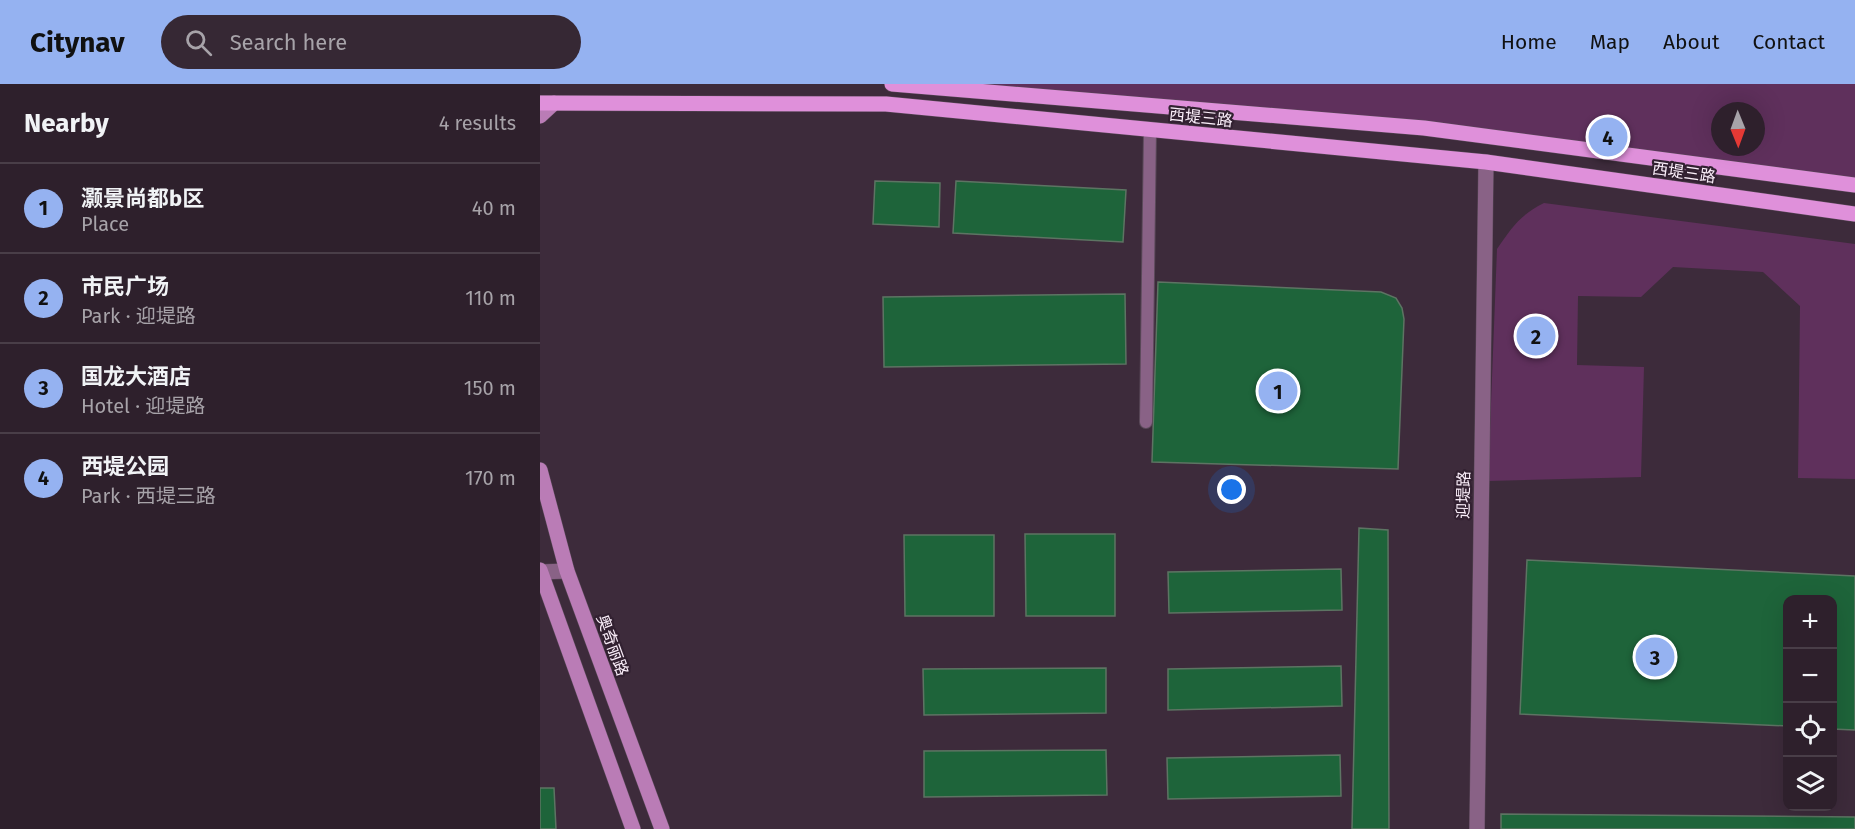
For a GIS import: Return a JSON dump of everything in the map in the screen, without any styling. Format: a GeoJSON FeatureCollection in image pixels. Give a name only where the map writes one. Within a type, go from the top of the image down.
{"type":"FeatureCollection","features":[{"type":"Feature","properties":{"kind":"main road","name":"西堤三路"},"geometry":{"type":"LineString","coordinates":[[892,84],[1424,128],[1855,184]]}},
{"type":"Feature","properties":{"kind":"main road","name":"西堤三路"},"geometry":{"type":"LineString","coordinates":[[547,103],[886,104],[1486,162],[1855,214]]}},
{"type":"Feature","properties":{"kind":"main road"},"geometry":{"type":"LineString","coordinates":[[540,116],[547,103]]}},
{"type":"Feature","properties":{"kind":"main road","name":"奥奇丽路"},"geometry":{"type":"LineString","coordinates":[[540,470],[567,571],[662,829]]}},
{"type":"Feature","properties":{"kind":"main road"},"geometry":{"type":"LineString","coordinates":[[540,572],[633,829]]}},
{"type":"Feature","properties":{"kind":"street","name":"迎堤路"},"geometry":{"type":"LineString","coordinates":[[1477,829],[1486,162]]}},
{"type":"Feature","properties":{"kind":"street"},"geometry":{"type":"LineString","coordinates":[[540,572],[567,571]]}},
{"type":"Feature","properties":{"kind":"lane"},"geometry":{"type":"LineString","coordinates":[[1146,422],[1150,130]]}},
{"type":"Feature","properties":{"kind":"shaded area"},"geometry":{"type":"Polygon","coordinates":[[[893,84],[1855,84],[1855,185],[1424,128],[893,84]]]}},
{"type":"Feature","properties":{"kind":"shaded area"},"geometry":{"type":"Polygon","coordinates":[[[1544,203],[1855,244],[1855,479],[1798,478],[1800,306],[1763,272],[1673,267],[1641,297],[1578,296],[1577,365],[1644,367],[1641,477],[1488,481],[1497,249],[1517,222],[1544,203]]]}},
{"type":"Feature","properties":{"kind":"building"},"geometry":{"type":"Polygon","coordinates":[[[875,181],[940,183],[939,227],[873,224],[875,181]]]}},
{"type":"Feature","properties":{"kind":"building"},"geometry":{"type":"Polygon","coordinates":[[[956,181],[1126,190],[1123,242],[953,233],[956,181]]]}},
{"type":"Feature","properties":{"kind":"building"},"geometry":{"type":"Polygon","coordinates":[[[1158,282],[1381,292],[1396,298],[1402,308],[1404,319],[1398,469],[1152,462],[1158,282]]]}},
{"type":"Feature","properties":{"kind":"building"},"geometry":{"type":"Polygon","coordinates":[[[1125,294],[1126,364],[884,367],[883,297],[1125,294]]]}},
{"type":"Feature","properties":{"kind":"building"},"geometry":{"type":"Polygon","coordinates":[[[1359,528],[1388,530],[1389,829],[1352,829],[1359,528]]]}},
{"type":"Feature","properties":{"kind":"building"},"geometry":{"type":"Polygon","coordinates":[[[1025,534],[1115,534],[1115,616],[1026,616],[1025,534]]]}},
{"type":"Feature","properties":{"kind":"building"},"geometry":{"type":"Polygon","coordinates":[[[904,535],[994,535],[994,616],[905,616],[904,535]]]}},
{"type":"Feature","properties":{"kind":"building"},"geometry":{"type":"Polygon","coordinates":[[[1527,560],[1855,576],[1855,730],[1837,729],[1837,595],[1783,595],[1783,726],[1520,714],[1527,560]]]}},
{"type":"Feature","properties":{"kind":"building"},"geometry":{"type":"Polygon","coordinates":[[[1341,569],[1342,610],[1169,613],[1168,572],[1341,569]]]}},
{"type":"Feature","properties":{"kind":"building"},"geometry":{"type":"Polygon","coordinates":[[[1341,666],[1342,706],[1168,710],[1168,669],[1341,666]]]}},
{"type":"Feature","properties":{"kind":"building"},"geometry":{"type":"Polygon","coordinates":[[[1106,668],[1106,713],[924,715],[923,669],[1106,668]]]}},
{"type":"Feature","properties":{"kind":"building"},"geometry":{"type":"Polygon","coordinates":[[[1106,750],[1107,795],[924,797],[924,751],[1106,750]]]}},
{"type":"Feature","properties":{"kind":"building"},"geometry":{"type":"Polygon","coordinates":[[[1340,755],[1341,796],[1168,799],[1167,758],[1340,755]]]}},
{"type":"Feature","properties":{"kind":"building"},"geometry":{"type":"Polygon","coordinates":[[[540,788],[554,788],[556,829],[540,829],[540,788]]]}},
{"type":"Feature","properties":{"kind":"building"},"geometry":{"type":"Polygon","coordinates":[[[1501,814],[1855,817],[1855,829],[1501,829],[1501,814]]]}},
{"type":"Feature","properties":{"kind":"place","name":"西堤公园"},"geometry":{"type":"Point","coordinates":[1608,137]}},
{"type":"Feature","properties":{"kind":"place","name":"市民广场"},"geometry":{"type":"Point","coordinates":[1536,336]}},
{"type":"Feature","properties":{"kind":"place","name":"灏景尚都b区"},"geometry":{"type":"Point","coordinates":[1278,391]}},
{"type":"Feature","properties":{"kind":"place","name":"国龙大酒店"},"geometry":{"type":"Point","coordinates":[1655,657]}}]}
